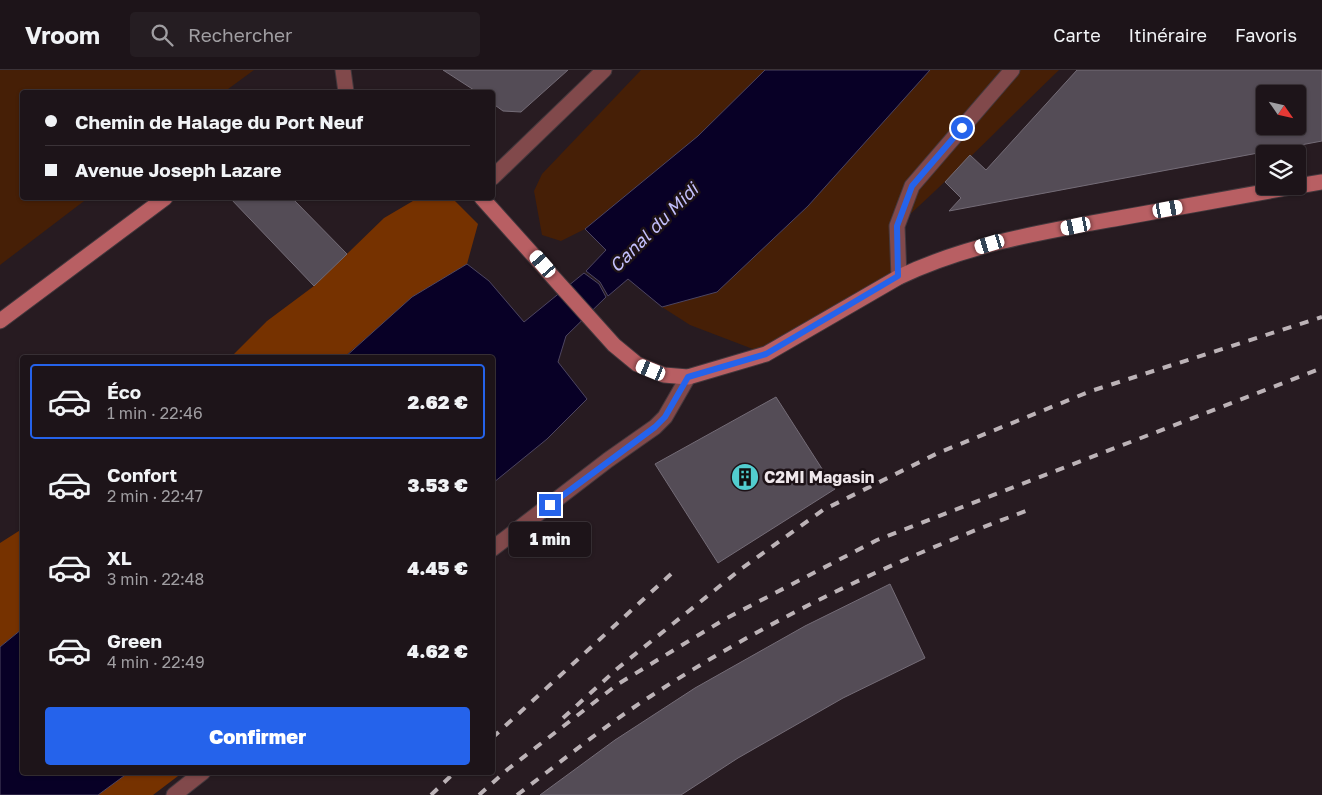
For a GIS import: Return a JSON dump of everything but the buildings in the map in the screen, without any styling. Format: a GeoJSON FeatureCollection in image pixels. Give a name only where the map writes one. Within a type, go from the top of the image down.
{"type":"FeatureCollection","features":[{"type":"Feature","properties":{"kind":"main road"},"geometry":{"type":"LineString","coordinates":[[1306,185],[1322,182]]}},
{"type":"Feature","properties":{"kind":"main road"},"geometry":{"type":"LineString","coordinates":[[484,200],[508,224],[614,345],[638,364],[664,375],[688,377],[766,354],[898,276],[990,244],[1076,226],[1256,193]]}},
{"type":"Feature","properties":{"kind":"main road"},"geometry":{"type":"LineString","coordinates":[[0,322],[162,200]]}},
{"type":"Feature","properties":{"kind":"street"},"geometry":{"type":"LineString","coordinates":[[343,70],[346,90]]}},
{"type":"Feature","properties":{"kind":"street"},"geometry":{"type":"LineString","coordinates":[[495,175],[604,70]]}},
{"type":"Feature","properties":{"kind":"street"},"geometry":{"type":"LineString","coordinates":[[898,276],[897,226],[912,186],[1012,70]]}},
{"type":"Feature","properties":{"kind":"street"},"geometry":{"type":"LineString","coordinates":[[495,547],[608,460],[655,427],[665,417],[688,377]]}},
{"type":"Feature","properties":{"kind":"street"},"geometry":{"type":"LineString","coordinates":[[174,795],[199,775]]}},
{"type":"Feature","properties":{"kind":"shaded area"},"geometry":{"type":"Polygon","coordinates":[[[0,70],[254,70],[227,90],[20,90],[20,200],[85,200],[0,265],[0,70]]]}},
{"type":"Feature","properties":{"kind":"shaded area"},"geometry":{"type":"Polygon","coordinates":[[[641,70],[765,70],[698,136],[585,229],[561,241],[542,235],[534,191],[542,174],[641,70]]]}},
{"type":"Feature","properties":{"kind":"shaded area"},"geometry":{"type":"Polygon","coordinates":[[[930,70],[1059,70],[897,226],[898,277],[766,354],[690,325],[662,307],[717,292],[808,206],[930,70]]]}},
{"type":"Feature","properties":{"kind":"shaded area"},"geometry":{"type":"Polygon","coordinates":[[[415,200],[454,200],[478,224],[467,264],[388,319],[346,355],[233,355],[267,321],[314,286],[384,218],[415,200]]]}},
{"type":"Feature","properties":{"kind":"shaded area"},"geometry":{"type":"Polygon","coordinates":[[[20,530],[20,631],[0,647],[0,543],[20,530]]]}},
{"type":"Feature","properties":{"kind":"shaded area"},"geometry":{"type":"Polygon","coordinates":[[[124,775],[179,775],[153,795],[98,795],[124,775]]]}},
{"type":"Feature","properties":{"kind":"water","name":"Canal du Midi"},"geometry":{"type":"Polygon","coordinates":[[[765,70],[930,70],[808,206],[717,292],[662,307],[628,279],[608,296],[600,282],[586,271],[606,250],[585,229],[698,136],[765,70]]]}},
{"type":"Feature","properties":{"kind":"water"},"geometry":{"type":"Polygon","coordinates":[[[467,264],[489,281],[524,322],[584,273],[599,284],[606,297],[566,336],[558,362],[587,399],[547,439],[495,481],[495,355],[347,355],[412,297],[467,264]]]}},
{"type":"Feature","properties":{"kind":"water"},"geometry":{"type":"Polygon","coordinates":[[[20,631],[20,775],[125,775],[98,795],[0,795],[0,647],[20,631]]]}},
{"type":"Feature","properties":{"kind":"railway"},"geometry":{"type":"LineString","coordinates":[[563,718],[618,668],[741,569],[823,510],[938,453],[1091,391],[1322,317]]}},
{"type":"Feature","properties":{"kind":"railway"},"geometry":{"type":"LineString","coordinates":[[479,795],[508,769],[618,684],[725,619],[877,540],[1322,368]]}},
{"type":"Feature","properties":{"kind":"railway"},"geometry":{"type":"LineString","coordinates":[[517,795],[634,708],[695,668],[740,642],[833,593],[928,549],[1026,511]]}},
{"type":"Feature","properties":{"kind":"railway"},"geometry":{"type":"LineString","coordinates":[[495,735],[671,574]]}},
{"type":"Feature","properties":{"kind":"railway"},"geometry":{"type":"LineString","coordinates":[[431,795],[452,775]]}},
{"type":"Feature","properties":{"kind":"place","name":"C2MI Magasin"},"geometry":{"type":"Point","coordinates":[745,477]}},
{"type":"Feature","properties":{"kind":"route"},"geometry":{"type":"LineString","coordinates":[[550,505],[608,460],[655,427],[665,417],[688,377],[766,354],[898,276],[897,226],[912,186],[962,128]]}}]}
